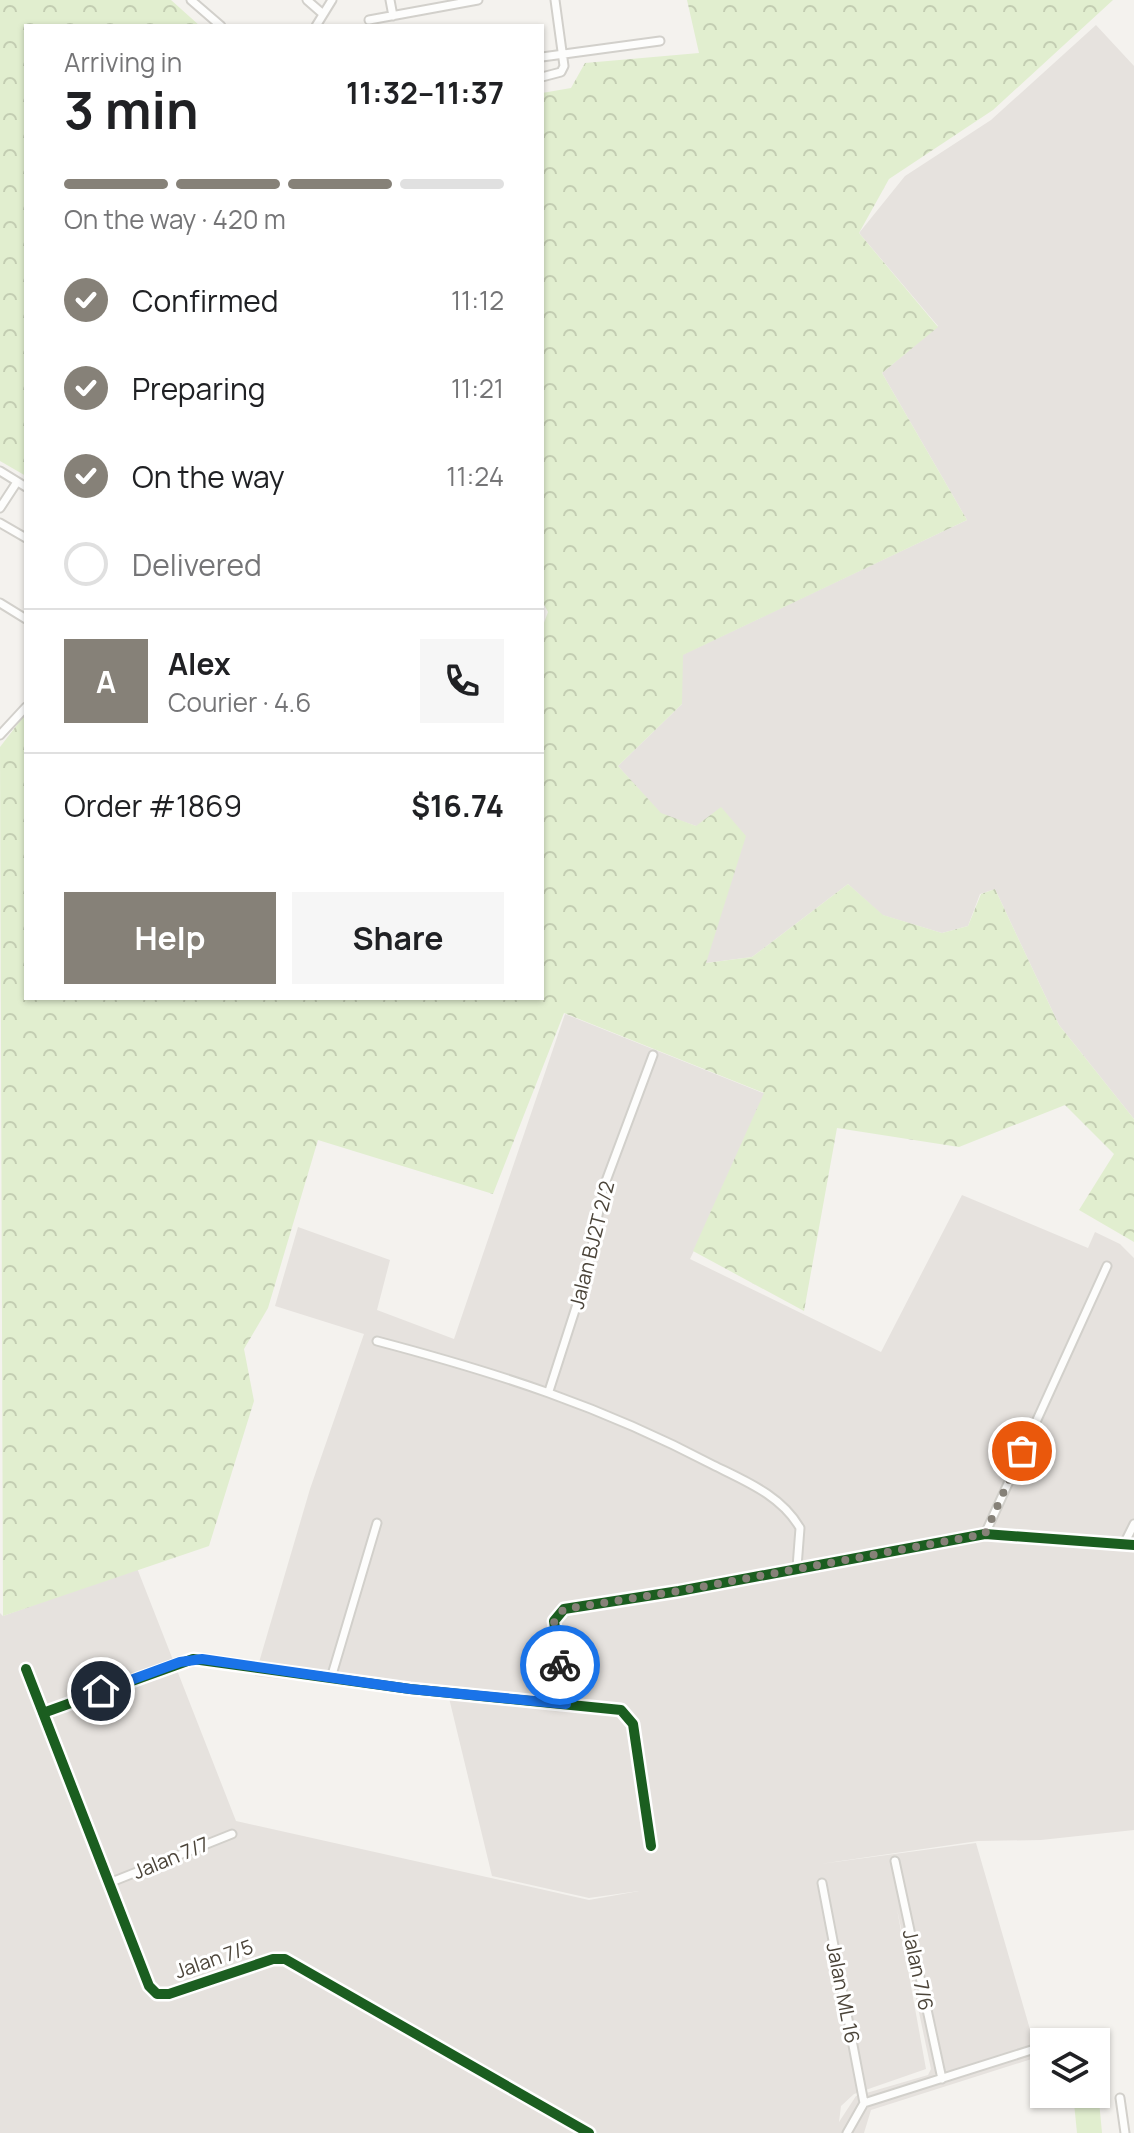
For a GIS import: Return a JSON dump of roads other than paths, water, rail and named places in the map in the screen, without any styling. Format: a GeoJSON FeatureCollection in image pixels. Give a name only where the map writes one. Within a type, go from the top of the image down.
{"type":"FeatureCollection","features":[{"type":"Feature","properties":{"kind":"street"},"geometry":{"type":"LineString","coordinates":[[191,0],[219,24]]}},
{"type":"Feature","properties":{"kind":"street"},"geometry":{"type":"LineString","coordinates":[[307,0],[323,14]]}},
{"type":"Feature","properties":{"kind":"street"},"geometry":{"type":"LineString","coordinates":[[317,24],[332,0]]}},
{"type":"Feature","properties":{"kind":"street"},"geometry":{"type":"LineString","coordinates":[[390,0],[393,16]]}},
{"type":"Feature","properties":{"kind":"street"},"geometry":{"type":"LineString","coordinates":[[369,20],[478,0]]}},
{"type":"Feature","properties":{"kind":"street"},"geometry":{"type":"LineString","coordinates":[[544,76],[561,72],[564,53],[555,0]]}},
{"type":"Feature","properties":{"kind":"street"},"geometry":{"type":"LineString","coordinates":[[544,57],[660,41]]}},
{"type":"Feature","properties":{"kind":"street"},"geometry":{"type":"LineString","coordinates":[[0,471],[24,486]]}},
{"type":"Feature","properties":{"kind":"street"},"geometry":{"type":"LineString","coordinates":[[0,508],[17,482]]}},
{"type":"Feature","properties":{"kind":"street"},"geometry":{"type":"LineString","coordinates":[[0,523],[24,537]]}},
{"type":"Feature","properties":{"kind":"street"},"geometry":{"type":"LineString","coordinates":[[0,603],[24,618]]}},
{"type":"Feature","properties":{"kind":"street"},"geometry":{"type":"LineString","coordinates":[[0,735],[24,709]]}},
{"type":"Feature","properties":{"kind":"street","name":"Jalan BJ2T 2/2"},"geometry":{"type":"LineString","coordinates":[[549,1391],[587,1273],[603,1189],[653,1055]]}},
{"type":"Feature","properties":{"kind":"street"},"geometry":{"type":"LineString","coordinates":[[985,1534],[1107,1266]]}},
{"type":"Feature","properties":{"kind":"street"},"geometry":{"type":"LineString","coordinates":[[377,1341],[549,1391],[679,1447],[780,1502],[800,1528],[797,1567]]}},
{"type":"Feature","properties":{"kind":"street"},"geometry":{"type":"LineString","coordinates":[[331,1678],[377,1523]]}},
{"type":"Feature","properties":{"kind":"street"},"geometry":{"type":"LineString","coordinates":[[1124,1544],[1134,1524]]}},
{"type":"Feature","properties":{"kind":"street"},"geometry":{"type":"LineString","coordinates":[[566,1704],[554,1621],[564,1609],[679,1591],[985,1534],[1134,1545]]}},
{"type":"Feature","properties":{"kind":"street"},"geometry":{"type":"LineString","coordinates":[[43,1713],[193,1659],[331,1678],[621,1710],[629,1716],[639,1755],[651,1846]]}},
{"type":"Feature","properties":{"kind":"street","name":"Jalan 7/5"},"geometry":{"type":"LineString","coordinates":[[26,1669],[149,1986],[157,1994],[169,1994],[273,1959],[285,1959],[589,2133]]}},
{"type":"Feature","properties":{"kind":"street","name":"Jalan 7/7"},"geometry":{"type":"LineString","coordinates":[[109,1883],[232,1834]]}},
{"type":"Feature","properties":{"kind":"street","name":"Jalan 7/6"},"geometry":{"type":"LineString","coordinates":[[895,1861],[942,2079]]}},
{"type":"Feature","properties":{"kind":"street","name":"Jalan ML 16"},"geometry":{"type":"LineString","coordinates":[[822,1883],[864,2103]]}},
{"type":"Feature","properties":{"kind":"street"},"geometry":{"type":"LineString","coordinates":[[847,2133],[864,2103],[1030,2051]]}},
{"type":"Feature","properties":{"kind":"street"},"geometry":{"type":"LineString","coordinates":[[1120,2098],[1125,2133]]}},
{"type":"Feature","properties":{"kind":"street"},"geometry":{"type":"LineString","coordinates":[[1124,2121],[1134,2119]]}}]}
